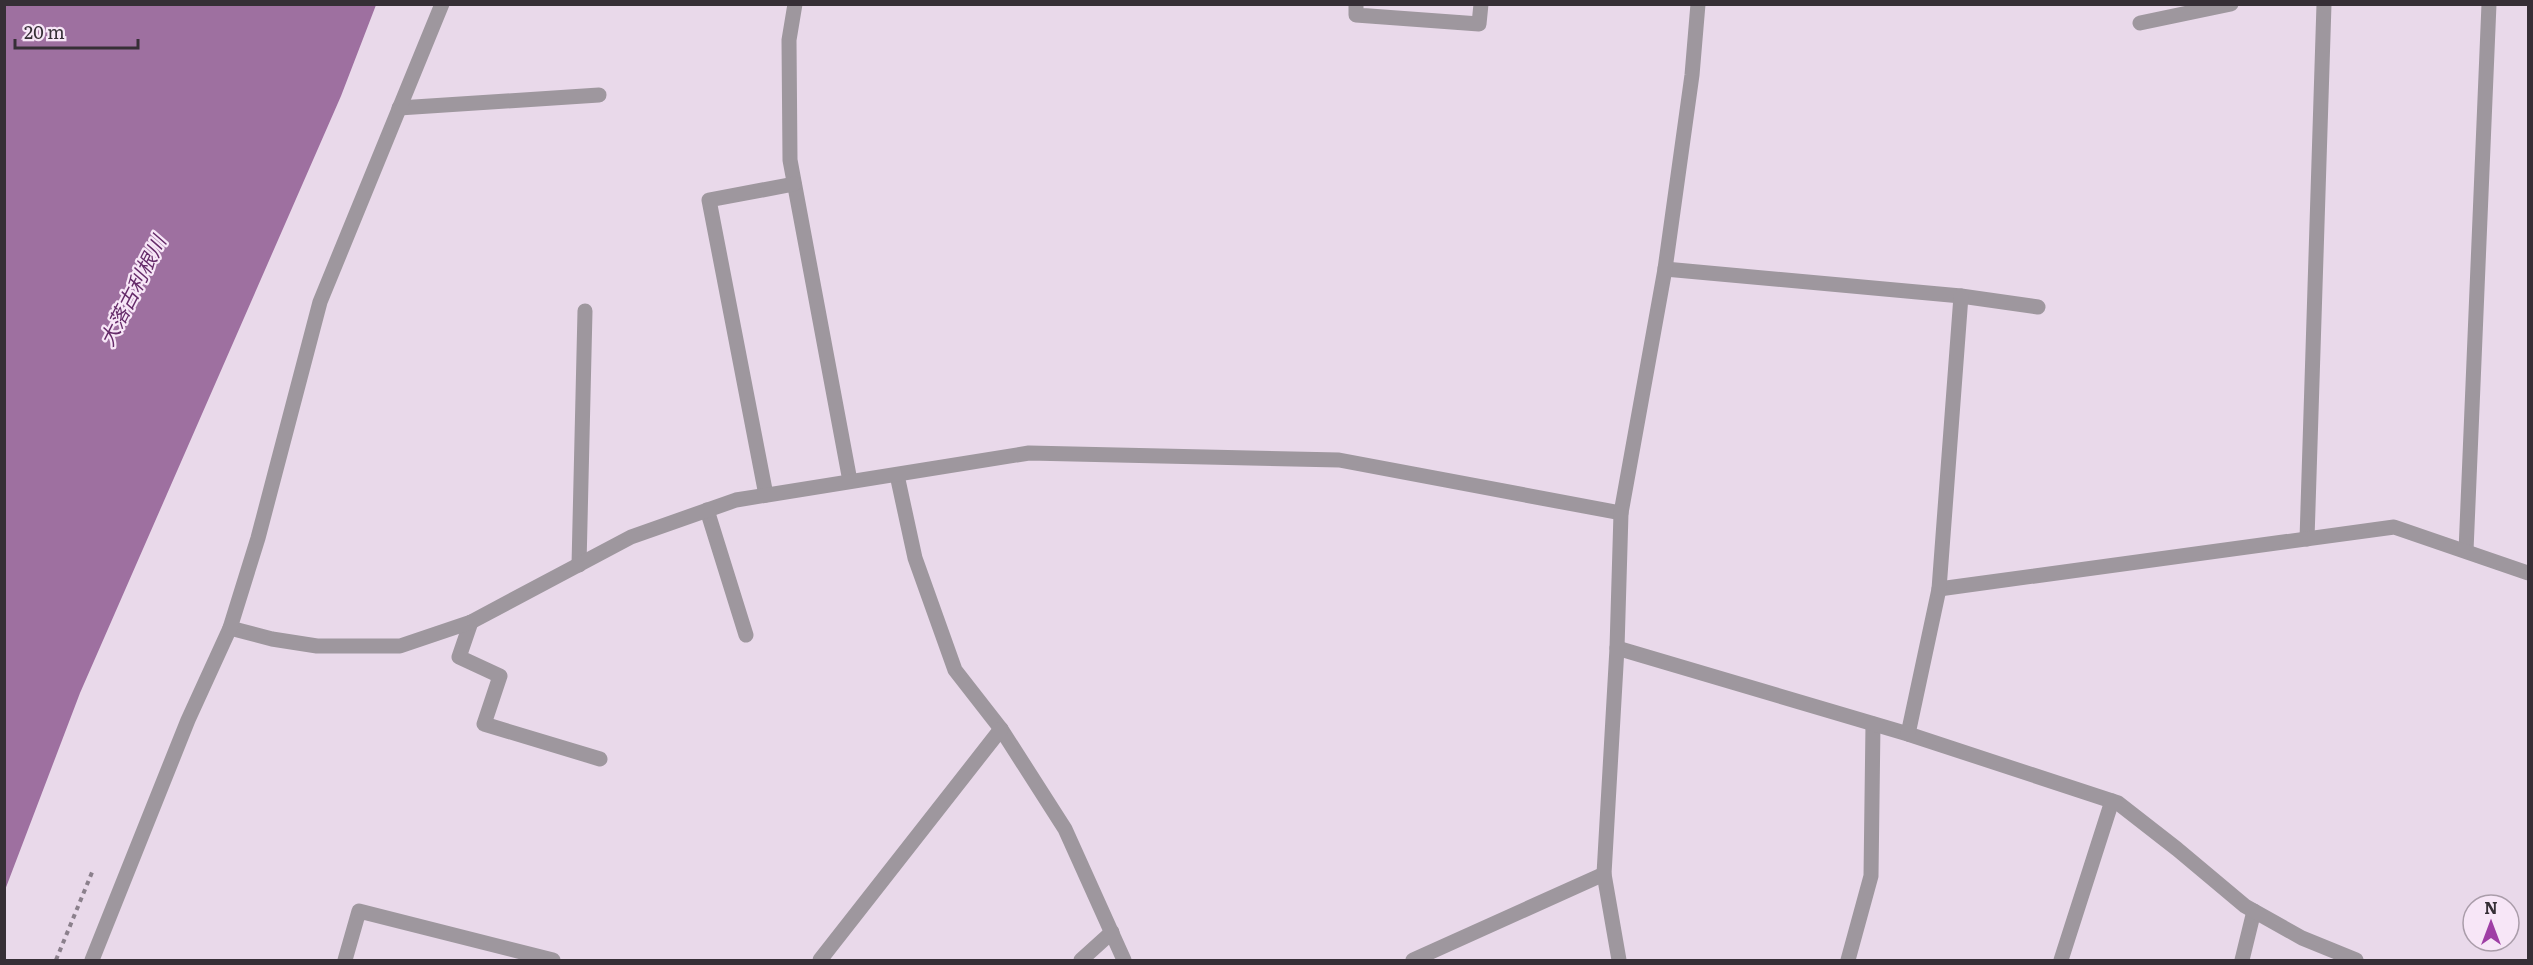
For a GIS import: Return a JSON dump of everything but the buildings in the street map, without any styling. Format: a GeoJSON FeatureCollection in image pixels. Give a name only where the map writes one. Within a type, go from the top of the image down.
{"type":"FeatureCollection","features":[{"type":"Feature","properties":{"kind":"street"},"geometry":{"type":"LineString","coordinates":[[92,960],[188,720],[230,628],[258,538],[320,302],[442,4]]}},
{"type":"Feature","properties":{"kind":"street"},"geometry":{"type":"LineString","coordinates":[[795,4],[789,40],[790,160],[850,481]]}},
{"type":"Feature","properties":{"kind":"street"},"geometry":{"type":"LineString","coordinates":[[1356,4],[1356,15],[1479,24],[1480,4]]}},
{"type":"Feature","properties":{"kind":"street"},"geometry":{"type":"LineString","coordinates":[[1619,960],[1604,874],[1617,648],[1621,513],[1665,269],[1692,75],[1698,4]]}},
{"type":"Feature","properties":{"kind":"street"},"geometry":{"type":"LineString","coordinates":[[2140,23],[2231,4]]}},
{"type":"Feature","properties":{"kind":"street"},"geometry":{"type":"LineString","coordinates":[[2307,539],[2324,4]]}},
{"type":"Feature","properties":{"kind":"street"},"geometry":{"type":"LineString","coordinates":[[2466,551],[2488,4]]}},
{"type":"Feature","properties":{"kind":"street"},"geometry":{"type":"LineString","coordinates":[[399,108],[599,95]]}},
{"type":"Feature","properties":{"kind":"street"},"geometry":{"type":"LineString","coordinates":[[766,495],[709,200],[794,184]]}},
{"type":"Feature","properties":{"kind":"street"},"geometry":{"type":"LineString","coordinates":[[1665,269],[1961,296],[2038,307]]}},
{"type":"Feature","properties":{"kind":"street"},"geometry":{"type":"LineString","coordinates":[[1908,734],[1940,589],[1961,296]]}},
{"type":"Feature","properties":{"kind":"street"},"geometry":{"type":"LineString","coordinates":[[579,565],[585,311]]}},
{"type":"Feature","properties":{"kind":"street"},"geometry":{"type":"LineString","coordinates":[[230,628],[272,639],[317,646],[400,646],[471,622],[631,537],[736,500],[1029,453],[1339,460],[1621,513]]}},
{"type":"Feature","properties":{"kind":"street"},"geometry":{"type":"LineString","coordinates":[[897,475],[915,558],[956,670],[1001,729],[1065,829],[1124,960]]}},
{"type":"Feature","properties":{"kind":"street"},"geometry":{"type":"LineString","coordinates":[[707,510],[746,635]]}},
{"type":"Feature","properties":{"kind":"street"},"geometry":{"type":"LineString","coordinates":[[1940,589],[2394,527],[2529,573]]}},
{"type":"Feature","properties":{"kind":"street"},"geometry":{"type":"LineString","coordinates":[[471,622],[459,657],[500,676],[484,724],[600,759]]}},
{"type":"Feature","properties":{"kind":"street"},"geometry":{"type":"LineString","coordinates":[[1617,648],[1908,734],[2118,803],[2245,906],[2302,938],[2356,960]]}},
{"type":"Feature","properties":{"kind":"street"},"geometry":{"type":"LineString","coordinates":[[1848,960],[1871,876],[1873,724]]}},
{"type":"Feature","properties":{"kind":"street"},"geometry":{"type":"LineString","coordinates":[[820,960],[1001,729]]}},
{"type":"Feature","properties":{"kind":"street"},"geometry":{"type":"LineString","coordinates":[[2061,960],[2112,801]]}},
{"type":"Feature","properties":{"kind":"street"},"geometry":{"type":"LineString","coordinates":[[1413,960],[1604,874]]}},
{"type":"Feature","properties":{"kind":"street"},"geometry":{"type":"LineString","coordinates":[[345,960],[359,911],[553,960]]}},
{"type":"Feature","properties":{"kind":"street"},"geometry":{"type":"LineString","coordinates":[[2242,960],[2254,911]]}},
{"type":"Feature","properties":{"kind":"street"},"geometry":{"type":"LineString","coordinates":[[1080,960],[1112,932]]}},
{"type":"Feature","properties":{"kind":"water","name":"大落古利根川"},"geometry":{"type":"Polygon","coordinates":[[[5,4],[376,5],[341,96],[80,693],[5,890],[5,4]]]}}]}
